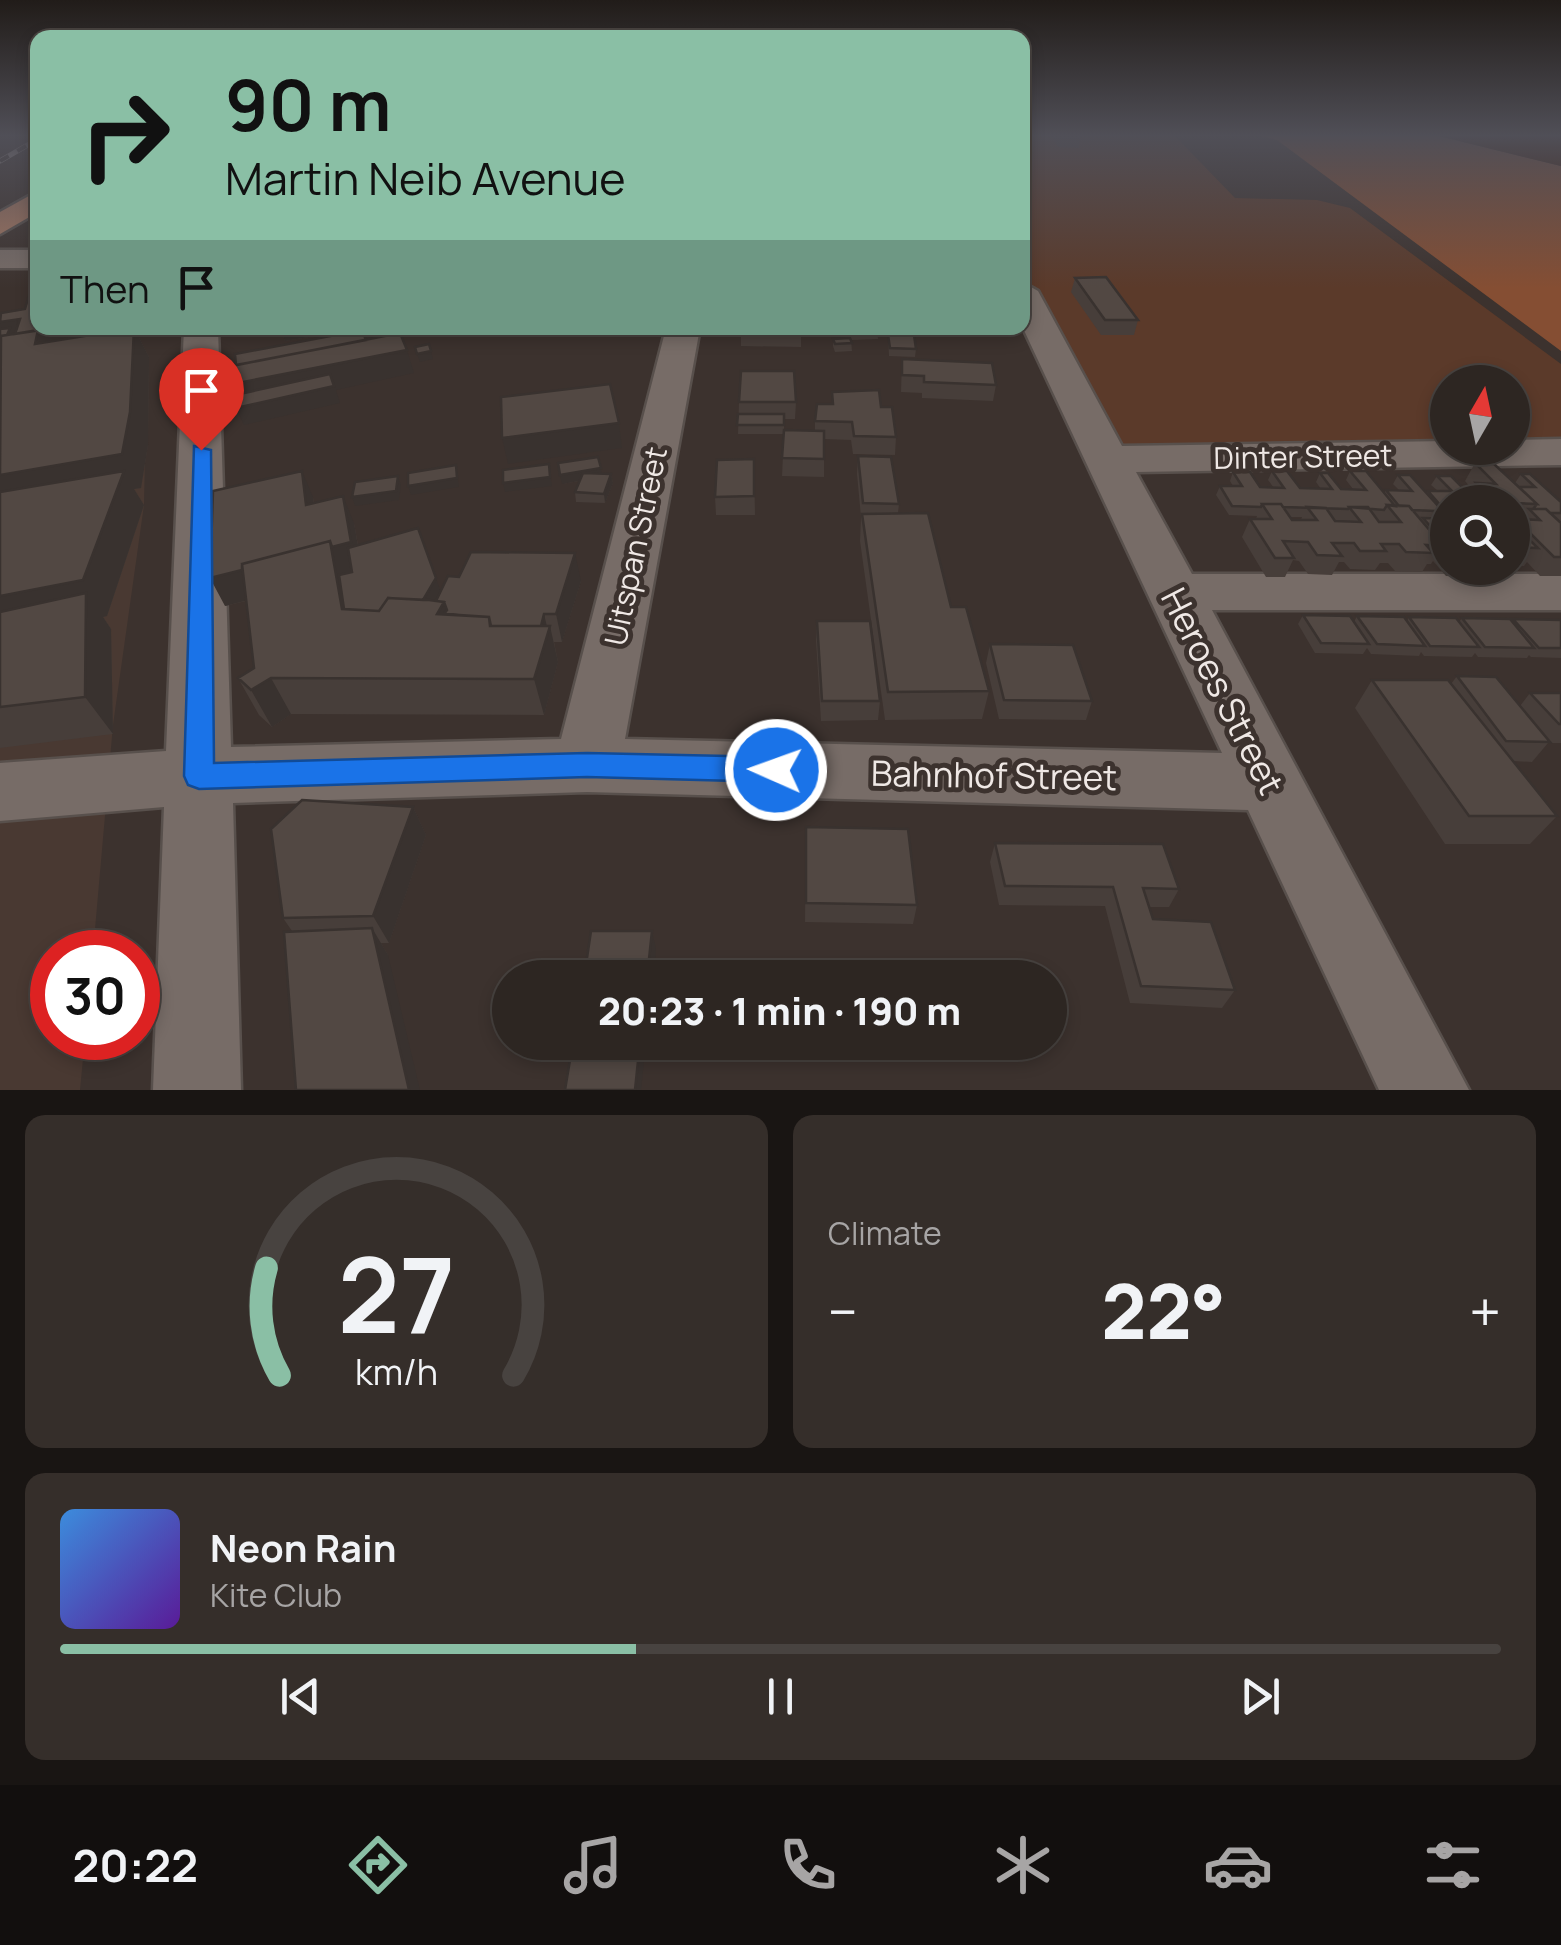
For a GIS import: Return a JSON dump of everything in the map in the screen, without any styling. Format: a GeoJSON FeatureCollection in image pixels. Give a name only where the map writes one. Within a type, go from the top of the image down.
{"type":"FeatureCollection","features":[{"type":"Feature","properties":{"kind":"main road"},"geometry":{"type":"LineString","coordinates":[[0,225],[30,204]]}},
{"type":"Feature","properties":{"kind":"street"},"geometry":{"type":"LineString","coordinates":[[0,258],[30,258]]}},
{"type":"Feature","properties":{"kind":"street","name":"Heroes Street"},"geometry":{"type":"LineString","coordinates":[[1030,307],[1425,1090]]}},
{"type":"Feature","properties":{"kind":"street"},"geometry":{"type":"LineString","coordinates":[[198,1090],[201,335]]}},
{"type":"Feature","properties":{"kind":"street","name":"Uitspan Street"},"geometry":{"type":"LineString","coordinates":[[587,765],[681,335]]}},
{"type":"Feature","properties":{"kind":"street","name":"Dinter Street"},"geometry":{"type":"LineString","coordinates":[[1104,459],[1561,452]]}},
{"type":"Feature","properties":{"kind":"street"},"geometry":{"type":"LineString","coordinates":[[1173,592],[1561,592]]}},
{"type":"Feature","properties":{"kind":"street","name":"Bahnhof Street"},"geometry":{"type":"LineString","coordinates":[[0,792],[199,776],[587,765],[1269,782]]}},
{"type":"Feature","properties":{"kind":"shaded area"},"geometry":{"type":"Polygon","coordinates":[[[1030,186],[1223,186],[1235,198],[1317,200],[1350,208],[1561,364],[1561,452],[1530,452],[1530,365],[1430,365],[1430,454],[1104,459],[1030,306],[1030,186]]]}},
{"type":"Feature","properties":{"kind":"shaded area"},"geometry":{"type":"Polygon","coordinates":[[[1339,186],[1561,186],[1561,351],[1339,186]]]}},
{"type":"Feature","properties":{"kind":"shaded area"},"geometry":{"type":"Polygon","coordinates":[[[147,352],[144,505],[113,725],[95,930],[30,930],[30,1060],[83,1060],[80,1090],[0,1090],[0,355],[54,369],[147,352]]]}},
{"type":"Feature","properties":{"kind":"building"},"geometry":{"type":"Polygon","coordinates":[[[1106,277],[1138,320],[1105,320],[1075,278],[1106,277]]]}},
{"type":"Feature","properties":{"kind":"building"},"geometry":{"type":"Polygon","coordinates":[[[30,292],[30,332],[15,334],[20,319],[0,322],[1,313],[25,309],[30,292]]]}},
{"type":"Feature","properties":{"kind":"building"},"geometry":{"type":"Polygon","coordinates":[[[30,331],[30,335],[37,335],[35,344],[91,335],[134,335],[130,412],[122,454],[0,475],[1,336],[30,331]]]}},
{"type":"Feature","properties":{"kind":"building"},"geometry":{"type":"Polygon","coordinates":[[[336,335],[364,335],[366,340],[236,365],[235,354],[336,335]]]}},
{"type":"Feature","properties":{"kind":"building"},"geometry":{"type":"Polygon","coordinates":[[[390,335],[401,335],[407,350],[233,384],[232,366],[390,335]]]}},
{"type":"Feature","properties":{"kind":"building"},"geometry":{"type":"Polygon","coordinates":[[[888,335],[914,335],[916,349],[890,348],[888,335]]]}},
{"type":"Feature","properties":{"kind":"building"},"geometry":{"type":"Polygon","coordinates":[[[850,338],[852,343],[835,344],[833,339],[850,338]]]}},
{"type":"Feature","properties":{"kind":"building"},"geometry":{"type":"Polygon","coordinates":[[[429,344],[431,351],[417,354],[415,347],[429,344]]]}},
{"type":"Feature","properties":{"kind":"building"},"geometry":{"type":"Polygon","coordinates":[[[902,359],[992,363],[996,385],[924,382],[924,376],[902,375],[902,359]]]}},
{"type":"Feature","properties":{"kind":"building"},"geometry":{"type":"Polygon","coordinates":[[[741,371],[794,371],[796,402],[739,402],[741,371]]]}},
{"type":"Feature","properties":{"kind":"building"},"geometry":{"type":"Polygon","coordinates":[[[330,374],[334,386],[236,408],[235,395],[330,374]]]}},
{"type":"Feature","properties":{"kind":"building"},"geometry":{"type":"Polygon","coordinates":[[[610,384],[619,423],[502,438],[501,397],[610,384]]]}},
{"type":"Feature","properties":{"kind":"building"},"geometry":{"type":"Polygon","coordinates":[[[879,390],[881,407],[892,407],[896,437],[854,436],[852,422],[815,421],[817,404],[833,404],[832,392],[879,390]]]}},
{"type":"Feature","properties":{"kind":"building"},"geometry":{"type":"Polygon","coordinates":[[[738,414],[784,414],[784,425],[737,425],[738,414]]]}},
{"type":"Feature","properties":{"kind":"building"},"geometry":{"type":"Polygon","coordinates":[[[784,430],[824,431],[824,459],[782,458],[784,430]]]}},
{"type":"Feature","properties":{"kind":"building"},"geometry":{"type":"Polygon","coordinates":[[[858,456],[891,457],[899,504],[863,503],[858,456]]]}},
{"type":"Feature","properties":{"kind":"building"},"geometry":{"type":"Polygon","coordinates":[[[598,457],[601,468],[560,475],[558,463],[598,457]]]}},
{"type":"Feature","properties":{"kind":"building"},"geometry":{"type":"Polygon","coordinates":[[[754,459],[754,496],[715,497],[717,460],[754,459]]]}},
{"type":"Feature","properties":{"kind":"building"},"geometry":{"type":"Polygon","coordinates":[[[549,464],[550,477],[503,483],[503,470],[549,464]]]}},
{"type":"Feature","properties":{"kind":"building"},"geometry":{"type":"Polygon","coordinates":[[[456,465],[457,478],[408,486],[408,473],[456,465]]]}},
{"type":"Feature","properties":{"kind":"building"},"geometry":{"type":"Polygon","coordinates":[[[1477,465],[1495,465],[1517,485],[1478,485],[1476,483],[1496,484],[1477,465]]]}},
{"type":"Feature","properties":{"kind":"building"},"geometry":{"type":"Polygon","coordinates":[[[124,471],[83,580],[0,596],[0,492],[124,471]]]}},
{"type":"Feature","properties":{"kind":"building"},"geometry":{"type":"Polygon","coordinates":[[[302,471],[306,505],[343,496],[351,542],[332,547],[330,541],[242,564],[242,570],[210,578],[213,491],[302,471]]]}},
{"type":"Feature","properties":{"kind":"building"},"geometry":{"type":"Polygon","coordinates":[[[1272,471],[1287,471],[1300,488],[1332,489],[1320,473],[1328,473],[1341,489],[1366,490],[1350,471],[1366,471],[1395,506],[1387,505],[1384,510],[1281,504],[1232,506],[1220,486],[1242,486],[1233,472],[1250,472],[1260,487],[1284,488],[1272,471]]]}},
{"type":"Feature","properties":{"kind":"building"},"geometry":{"type":"Polygon","coordinates":[[[583,473],[611,474],[604,494],[575,492],[583,473]]]}},
{"type":"Feature","properties":{"kind":"building"},"geometry":{"type":"Polygon","coordinates":[[[1521,474],[1530,474],[1561,502],[1561,513],[1533,509],[1537,504],[1530,497],[1530,487],[1535,487],[1521,474]]]}},
{"type":"Feature","properties":{"kind":"building"},"geometry":{"type":"Polygon","coordinates":[[[1398,475],[1410,475],[1430,497],[1430,511],[1399,506],[1386,490],[1412,491],[1398,475]]]}},
{"type":"Feature","properties":{"kind":"building"},"geometry":{"type":"Polygon","coordinates":[[[398,476],[396,491],[352,497],[355,482],[398,476]]]}},
{"type":"Feature","properties":{"kind":"building"},"geometry":{"type":"Polygon","coordinates":[[[1437,476],[1451,476],[1460,485],[1446,485],[1437,476]]]}},
{"type":"Feature","properties":{"kind":"building"},"geometry":{"type":"Polygon","coordinates":[[[1262,504],[1281,504],[1292,520],[1317,520],[1307,507],[1326,508],[1335,521],[1361,522],[1349,507],[1368,507],[1379,522],[1401,522],[1387,505],[1409,506],[1430,531],[1430,545],[1426,545],[1430,553],[1406,552],[1399,544],[1381,544],[1386,551],[1360,551],[1354,543],[1332,543],[1342,556],[1317,555],[1308,542],[1283,541],[1294,558],[1275,558],[1250,519],[1272,519],[1262,504]]]}},
{"type":"Feature","properties":{"kind":"building"},"geometry":{"type":"Polygon","coordinates":[[[1530,509],[1546,509],[1561,523],[1561,557],[1554,557],[1530,533],[1530,520],[1540,520],[1530,509]]]}},
{"type":"Feature","properties":{"kind":"building"},"geometry":{"type":"Polygon","coordinates":[[[928,513],[951,607],[966,607],[989,691],[888,692],[862,514],[928,513]]]}},
{"type":"Feature","properties":{"kind":"building"},"geometry":{"type":"Polygon","coordinates":[[[418,528],[436,578],[423,600],[388,598],[379,611],[344,609],[339,575],[352,572],[348,548],[418,528]]]}},
{"type":"Feature","properties":{"kind":"building"},"geometry":{"type":"Polygon","coordinates":[[[330,541],[342,609],[379,611],[388,598],[429,600],[444,602],[437,614],[489,617],[490,626],[550,626],[534,679],[271,678],[251,690],[238,678],[254,668],[242,564],[330,541]]]}},
{"type":"Feature","properties":{"kind":"building"},"geometry":{"type":"Polygon","coordinates":[[[471,552],[575,553],[556,614],[544,614],[541,626],[491,626],[489,617],[444,614],[444,602],[436,601],[448,576],[459,577],[471,552]]]}},
{"type":"Feature","properties":{"kind":"building"},"geometry":{"type":"Polygon","coordinates":[[[86,593],[85,697],[0,707],[0,612],[86,593]]]}},
{"type":"Feature","properties":{"kind":"building"},"geometry":{"type":"Polygon","coordinates":[[[1303,615],[1350,616],[1369,644],[1321,643],[1303,615]]]}},
{"type":"Feature","properties":{"kind":"building"},"geometry":{"type":"Polygon","coordinates":[[[1357,616],[1404,617],[1425,646],[1377,644],[1357,616]]]}},
{"type":"Feature","properties":{"kind":"building"},"geometry":{"type":"Polygon","coordinates":[[[1409,617],[1456,618],[1479,647],[1430,646],[1409,617]]]}},
{"type":"Feature","properties":{"kind":"building"},"geometry":{"type":"Polygon","coordinates":[[[1462,618],[1510,619],[1534,648],[1485,647],[1462,618]]]}},
{"type":"Feature","properties":{"kind":"building"},"geometry":{"type":"Polygon","coordinates":[[[1513,619],[1561,620],[1561,648],[1539,648],[1513,619]]]}},
{"type":"Feature","properties":{"kind":"building"},"geometry":{"type":"Polygon","coordinates":[[[817,621],[870,621],[880,701],[822,701],[817,621]]]}},
{"type":"Feature","properties":{"kind":"building"},"geometry":{"type":"Polygon","coordinates":[[[990,644],[1073,645],[1092,701],[1004,700],[990,644]]]}},
{"type":"Feature","properties":{"kind":"building"},"geometry":{"type":"Polygon","coordinates":[[[1457,676],[1496,677],[1550,742],[1506,741],[1457,676]]]}},
{"type":"Feature","properties":{"kind":"building"},"geometry":{"type":"Polygon","coordinates":[[[1372,680],[1448,680],[1557,816],[1469,816],[1372,680]]]}},
{"type":"Feature","properties":{"kind":"building"},"geometry":{"type":"Polygon","coordinates":[[[1530,693],[1561,693],[1561,724],[1559,724],[1530,693]]]}},
{"type":"Feature","properties":{"kind":"building"},"geometry":{"type":"Polygon","coordinates":[[[302,800],[413,807],[373,916],[283,918],[271,829],[302,800]]]}},
{"type":"Feature","properties":{"kind":"building"},"geometry":{"type":"Polygon","coordinates":[[[806,827],[908,829],[917,905],[806,903],[806,827]]]}},
{"type":"Feature","properties":{"kind":"building"},"geometry":{"type":"Polygon","coordinates":[[[995,843],[1163,844],[1179,889],[1143,888],[1153,919],[1211,922],[1235,990],[1141,986],[1113,887],[1005,886],[995,843]]]}},
{"type":"Feature","properties":{"kind":"building"},"geometry":{"type":"Polygon","coordinates":[[[372,928],[409,1090],[296,1090],[284,932],[372,928]]]}},
{"type":"Feature","properties":{"kind":"building"},"geometry":{"type":"Polygon","coordinates":[[[591,931],[652,931],[649,960],[587,960],[591,931]]]}},
{"type":"Feature","properties":{"kind":"building"},"geometry":{"type":"Polygon","coordinates":[[[570,1060],[638,1060],[635,1090],[565,1090],[570,1060]]]}},
{"type":"Feature","properties":{"kind":"route"},"geometry":{"type":"LineString","coordinates":[[201,450],[199,776],[587,765],[776,770]]}}]}
